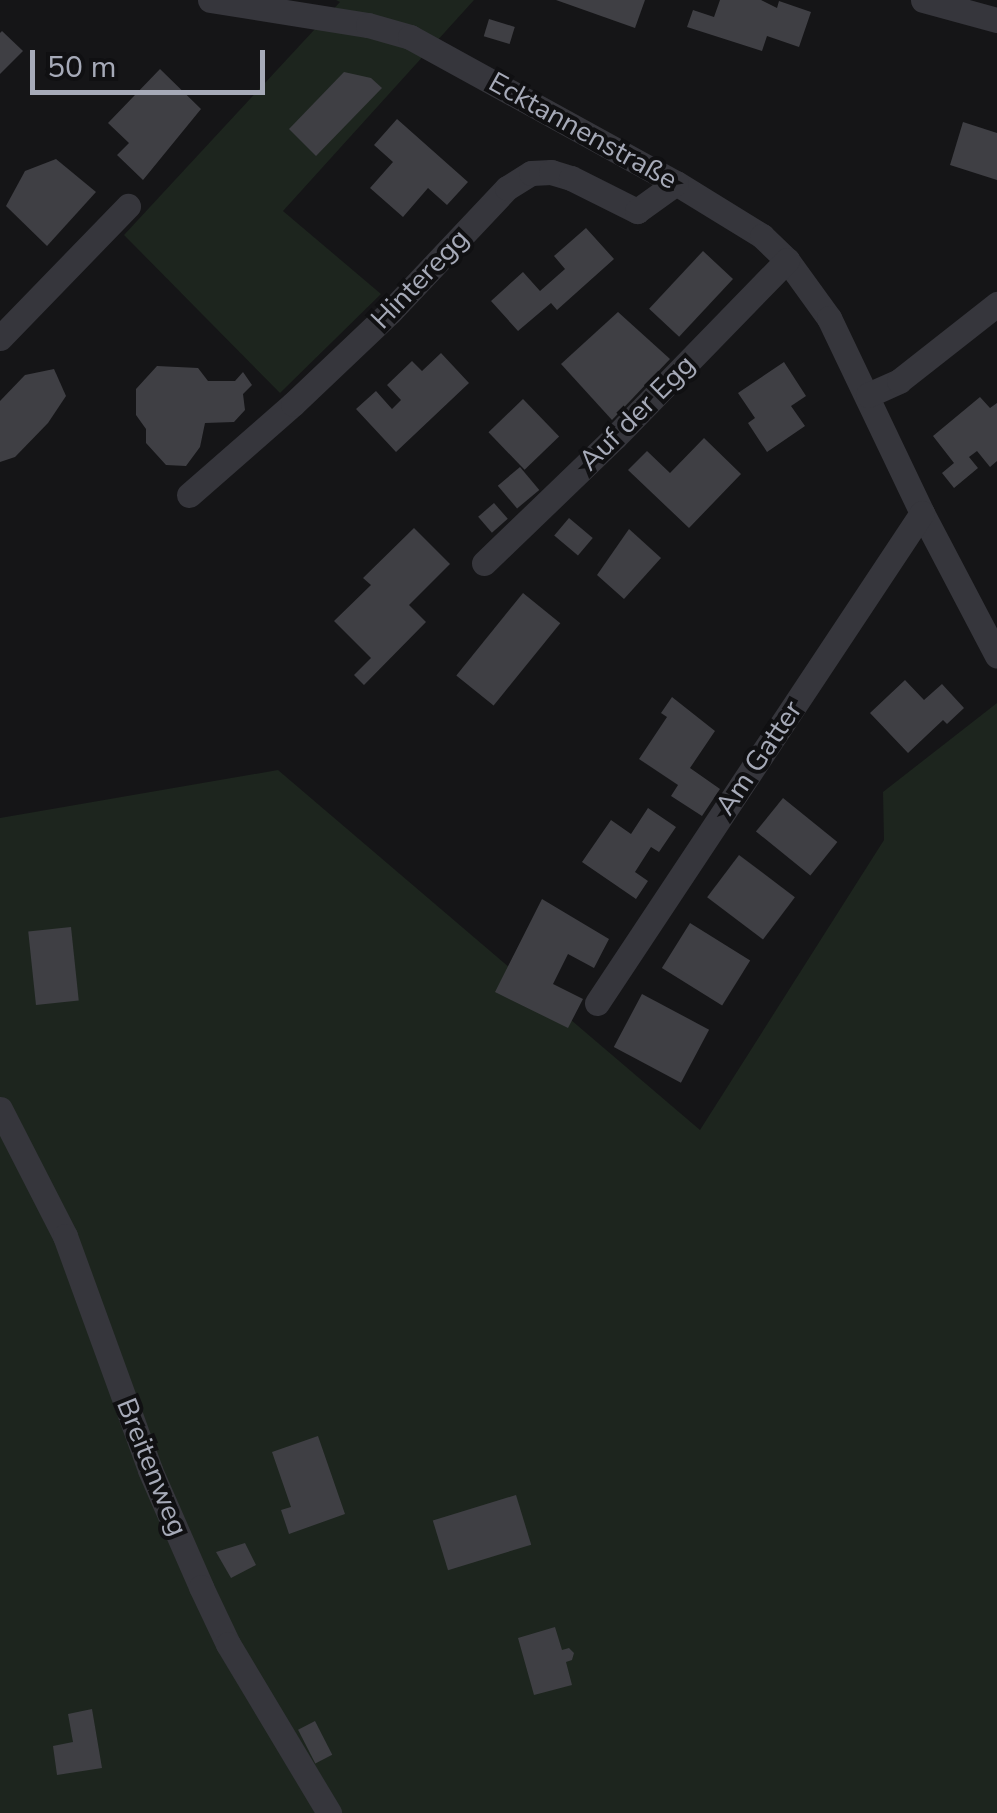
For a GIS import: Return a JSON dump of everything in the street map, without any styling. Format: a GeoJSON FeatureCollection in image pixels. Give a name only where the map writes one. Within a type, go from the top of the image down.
{"type":"FeatureCollection","features":[{"type":"Feature","properties":{"kind":"street","name":"Ecktannenstraße"},"geometry":{"type":"LineString","coordinates":[[210,0],[368,25],[410,37],[676,183],[762,236],[787,260],[829,318],[922,514],[997,656]]}},
{"type":"Feature","properties":{"kind":"street"},"geometry":{"type":"LineString","coordinates":[[922,0],[997,20]]}},
{"type":"Feature","properties":{"kind":"street","name":"Hinteregg"},"geometry":{"type":"LineString","coordinates":[[188,495],[390,312],[531,173],[552,172],[636,211],[676,183]]}},
{"type":"Feature","properties":{"kind":"street"},"geometry":{"type":"LineString","coordinates":[[0,338],[128,206]]}},
{"type":"Feature","properties":{"kind":"street","name":"Auf der Egg"},"geometry":{"type":"LineString","coordinates":[[484,563],[787,260]]}},
{"type":"Feature","properties":{"kind":"street"},"geometry":{"type":"LineString","coordinates":[[868,395],[900,380],[997,304]]}},
{"type":"Feature","properties":{"kind":"street","name":"Am Gatter"},"geometry":{"type":"LineString","coordinates":[[597,1002],[922,514]]}},
{"type":"Feature","properties":{"kind":"street","name":"Breitenweg"},"geometry":{"type":"LineString","coordinates":[[0,1109],[64,1236],[150,1470],[208,1602],[228,1644],[329,1813]]}},
{"type":"Feature","properties":{"kind":"shaded area"},"geometry":{"type":"Polygon","coordinates":[[[336,0],[474,0],[283,211],[381,294],[280,393],[124,235],[340,2],[336,0]]]}},
{"type":"Feature","properties":{"kind":"shaded area"},"geometry":{"type":"Polygon","coordinates":[[[997,703],[997,1813],[0,1813],[0,818],[278,770],[700,1130],[884,840],[883,792],[997,703]]]}},
{"type":"Feature","properties":{"kind":"building"},"geometry":{"type":"Polygon","coordinates":[[[556,0],[645,0],[635,28],[556,0]]]}},
{"type":"Feature","properties":{"kind":"building"},"geometry":{"type":"Polygon","coordinates":[[[720,0],[761,0],[777,8],[779,1],[811,12],[799,47],[767,36],[762,51],[687,27],[693,10],[714,17],[720,0]]]}},
{"type":"Feature","properties":{"kind":"building"},"geometry":{"type":"Polygon","coordinates":[[[489,19],[515,27],[510,44],[484,36],[489,19]]]}},
{"type":"Feature","properties":{"kind":"building"},"geometry":{"type":"Polygon","coordinates":[[[0,33],[23,51],[0,74],[0,33]]]}},
{"type":"Feature","properties":{"kind":"building"},"geometry":{"type":"Polygon","coordinates":[[[160,69],[201,109],[143,180],[117,155],[129,143],[108,123],[160,69]]]}},
{"type":"Feature","properties":{"kind":"building"},"geometry":{"type":"Polygon","coordinates":[[[344,72],[371,78],[382,88],[316,156],[289,129],[344,72]]]}},
{"type":"Feature","properties":{"kind":"building"},"geometry":{"type":"Polygon","coordinates":[[[397,119],[468,182],[447,205],[428,188],[403,217],[370,188],[393,162],[374,145],[397,119]]]}},
{"type":"Feature","properties":{"kind":"building"},"geometry":{"type":"Polygon","coordinates":[[[963,122],[997,133],[997,180],[950,165],[963,122]]]}},
{"type":"Feature","properties":{"kind":"building"},"geometry":{"type":"Polygon","coordinates":[[[56,159],[96,192],[47,246],[6,206],[25,171],[56,159]]]}},
{"type":"Feature","properties":{"kind":"building"},"geometry":{"type":"Polygon","coordinates":[[[586,228],[614,259],[557,310],[551,303],[518,331],[491,301],[523,272],[540,291],[565,269],[554,256],[586,228]]]}},
{"type":"Feature","properties":{"kind":"building"},"geometry":{"type":"Polygon","coordinates":[[[703,251],[733,279],[679,337],[649,309],[703,251]]]}},
{"type":"Feature","properties":{"kind":"building"},"geometry":{"type":"Polygon","coordinates":[[[618,312],[670,359],[612,420],[561,364],[618,312]]]}},
{"type":"Feature","properties":{"kind":"building"},"geometry":{"type":"Polygon","coordinates":[[[441,353],[469,383],[396,452],[356,409],[376,391],[392,409],[401,400],[387,385],[412,361],[422,371],[441,353]]]}},
{"type":"Feature","properties":{"kind":"building"},"geometry":{"type":"Polygon","coordinates":[[[784,362],[806,396],[791,406],[805,426],[767,452],[748,423],[755,418],[738,393],[784,362]]]}},
{"type":"Feature","properties":{"kind":"building"},"geometry":{"type":"Polygon","coordinates":[[[157,366],[198,368],[208,381],[235,381],[243,372],[252,385],[243,394],[245,410],[234,422],[205,423],[200,447],[186,466],[166,465],[146,443],[146,429],[136,415],[136,389],[157,366]]]}},
{"type":"Feature","properties":{"kind":"building"},"geometry":{"type":"Polygon","coordinates":[[[54,369],[66,396],[48,423],[15,457],[0,462],[0,401],[25,375],[54,369]]]}},
{"type":"Feature","properties":{"kind":"building"},"geometry":{"type":"Polygon","coordinates":[[[980,397],[990,408],[997,403],[997,461],[990,467],[977,451],[969,457],[978,468],[954,488],[942,473],[954,463],[933,436],[980,397]]]}},
{"type":"Feature","properties":{"kind":"building"},"geometry":{"type":"Polygon","coordinates":[[[523,399],[559,436],[525,470],[488,432],[523,399]]]}},
{"type":"Feature","properties":{"kind":"building"},"geometry":{"type":"Polygon","coordinates":[[[704,438],[741,474],[689,528],[628,470],[647,451],[670,473],[704,438]]]}},
{"type":"Feature","properties":{"kind":"building"},"geometry":{"type":"Polygon","coordinates":[[[520,467],[539,490],[517,509],[498,486],[520,467]]]}},
{"type":"Feature","properties":{"kind":"building"},"geometry":{"type":"Polygon","coordinates":[[[494,503],[508,519],[492,533],[478,517],[494,503]]]}},
{"type":"Feature","properties":{"kind":"building"},"geometry":{"type":"Polygon","coordinates":[[[569,518],[593,538],[578,556],[554,536],[569,518]]]}},
{"type":"Feature","properties":{"kind":"building"},"geometry":{"type":"Polygon","coordinates":[[[414,528],[450,564],[409,605],[426,622],[364,685],[354,675],[371,658],[334,621],[371,585],[363,578],[414,528]]]}},
{"type":"Feature","properties":{"kind":"building"},"geometry":{"type":"Polygon","coordinates":[[[629,529],[661,558],[624,599],[597,575],[629,529]]]}},
{"type":"Feature","properties":{"kind":"building"},"geometry":{"type":"Polygon","coordinates":[[[523,593],[560,623],[494,706],[456,675],[523,593]]]}},
{"type":"Feature","properties":{"kind":"building"},"geometry":{"type":"Polygon","coordinates":[[[905,680],[924,700],[942,684],[964,708],[947,724],[943,720],[908,753],[870,713],[905,680]]]}},
{"type":"Feature","properties":{"kind":"building"},"geometry":{"type":"Polygon","coordinates":[[[672,697],[715,731],[690,768],[720,789],[702,816],[671,796],[678,785],[639,759],[667,717],[661,713],[672,697]]]}},
{"type":"Feature","properties":{"kind":"building"},"geometry":{"type":"Polygon","coordinates":[[[783,798],[837,842],[810,875],[756,831],[783,798]]]}},
{"type":"Feature","properties":{"kind":"building"},"geometry":{"type":"Polygon","coordinates":[[[648,808],[676,827],[659,852],[651,847],[635,872],[648,881],[636,899],[582,862],[611,820],[631,834],[648,808]]]}},
{"type":"Feature","properties":{"kind":"building"},"geometry":{"type":"Polygon","coordinates":[[[739,855],[795,897],[763,939],[707,897],[739,855]]]}},
{"type":"Feature","properties":{"kind":"building"},"geometry":{"type":"Polygon","coordinates":[[[542,899],[609,939],[594,968],[568,954],[553,984],[583,999],[568,1028],[495,992],[542,899]]]}},
{"type":"Feature","properties":{"kind":"building"},"geometry":{"type":"Polygon","coordinates":[[[690,923],[750,961],[722,1006],[662,968],[690,923]]]}},
{"type":"Feature","properties":{"kind":"building"},"geometry":{"type":"Polygon","coordinates":[[[71,927],[79,1001],[36,1005],[28,931],[71,927]]]}},
{"type":"Feature","properties":{"kind":"building"},"geometry":{"type":"Polygon","coordinates":[[[642,994],[709,1030],[681,1083],[614,1047],[642,994]]]}},
{"type":"Feature","properties":{"kind":"building"},"geometry":{"type":"Polygon","coordinates":[[[318,1436],[345,1514],[289,1534],[281,1510],[291,1507],[272,1452],[318,1436]]]}},
{"type":"Feature","properties":{"kind":"building"},"geometry":{"type":"Polygon","coordinates":[[[516,1495],[531,1545],[448,1570],[433,1520],[516,1495]]]}},
{"type":"Feature","properties":{"kind":"building"},"geometry":{"type":"Polygon","coordinates":[[[245,1543],[256,1565],[231,1578],[216,1552],[245,1543]]]}},
{"type":"Feature","properties":{"kind":"building"},"geometry":{"type":"Polygon","coordinates":[[[555,1627],[562,1650],[569,1648],[574,1653],[572,1660],[566,1662],[572,1685],[534,1695],[518,1638],[555,1627]]]}},
{"type":"Feature","properties":{"kind":"building"},"geometry":{"type":"Polygon","coordinates":[[[92,1709],[102,1768],[57,1775],[53,1746],[73,1742],[68,1714],[92,1709]]]}},
{"type":"Feature","properties":{"kind":"building"},"geometry":{"type":"Polygon","coordinates":[[[315,1721],[332,1755],[315,1763],[298,1730],[315,1721]]]}}]}
